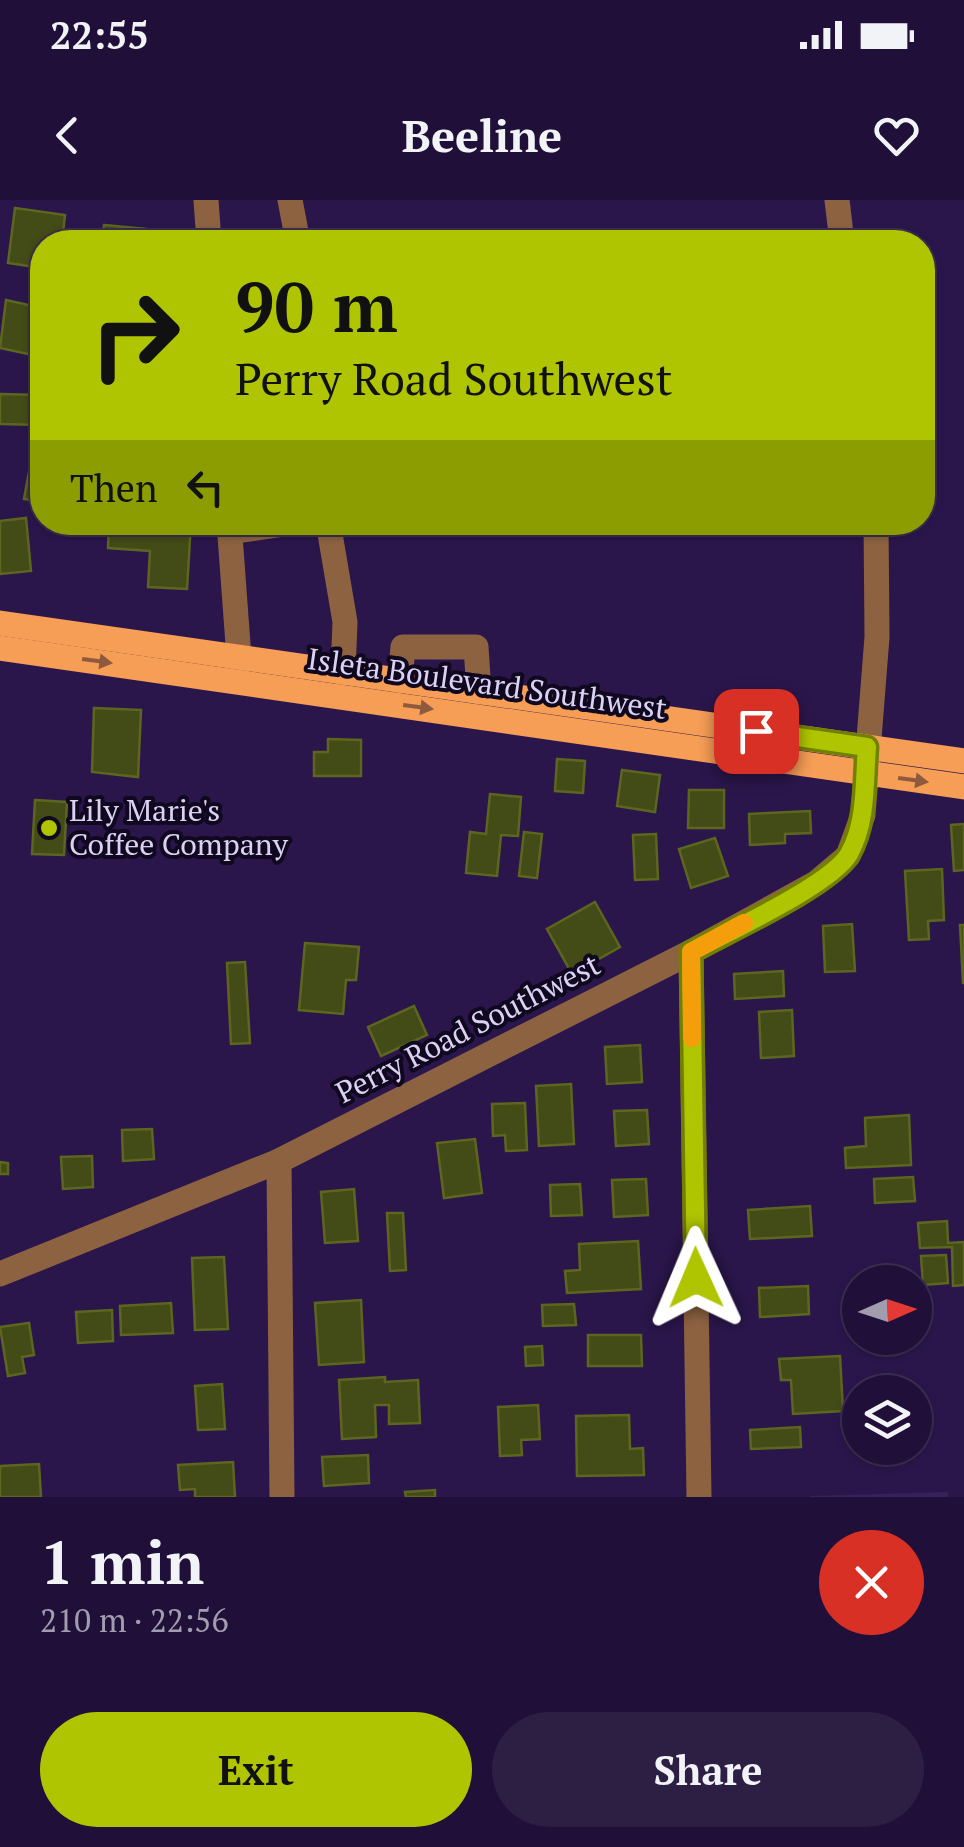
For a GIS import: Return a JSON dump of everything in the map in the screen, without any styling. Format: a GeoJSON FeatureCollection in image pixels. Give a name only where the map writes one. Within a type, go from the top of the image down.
{"type":"FeatureCollection","features":[{"type":"Feature","properties":{"kind":"main road","name":"Isleta Boulevard Southwest"},"geometry":{"type":"LineString","coordinates":[[0,623],[237,669],[866,760],[964,761]]}},
{"type":"Feature","properties":{"kind":"main road","name":"Isleta Boulevard Southwest"},"geometry":{"type":"LineString","coordinates":[[0,648],[237,669],[343,673],[479,692],[866,760],[964,787]]}},
{"type":"Feature","properties":{"kind":"street"},"geometry":{"type":"LineString","coordinates":[[206,200],[208,230]]}},
{"type":"Feature","properties":{"kind":"street"},"geometry":{"type":"LineString","coordinates":[[290,200],[296,230]]}},
{"type":"Feature","properties":{"kind":"street"},"geometry":{"type":"LineString","coordinates":[[836,200],[840,230]]}},
{"type":"Feature","properties":{"kind":"street"},"geometry":{"type":"LineString","coordinates":[[229,535],[237,669]]}},
{"type":"Feature","properties":{"kind":"street"},"geometry":{"type":"LineString","coordinates":[[330,535],[346,622],[343,673]]}},
{"type":"Feature","properties":{"kind":"street","name":"Perry Road Southwest"},"geometry":{"type":"LineString","coordinates":[[0,1274],[279,1162],[691,952],[816,883],[848,856],[862,815],[877,638],[876,535]]}},
{"type":"Feature","properties":{"kind":"street"},"geometry":{"type":"LineString","coordinates":[[400,681],[403,648],[476,647],[479,692]]}},
{"type":"Feature","properties":{"kind":"street"},"geometry":{"type":"LineString","coordinates":[[691,952],[699,1497]]}},
{"type":"Feature","properties":{"kind":"street"},"geometry":{"type":"LineString","coordinates":[[279,1162],[282,1497]]}},
{"type":"Feature","properties":{"kind":"shaded area"},"geometry":{"type":"Polygon","coordinates":[[[948,1492],[948,1497],[810,1497],[810,1496],[948,1492]]]}},
{"type":"Feature","properties":{"kind":"building"},"geometry":{"type":"Polygon","coordinates":[[[15,208],[65,215],[63,230],[30,230],[30,266],[8,263],[15,208]]]}},
{"type":"Feature","properties":{"kind":"building"},"geometry":{"type":"Polygon","coordinates":[[[104,225],[146,229],[146,230],[103,230],[104,225]]]}},
{"type":"Feature","properties":{"kind":"building"},"geometry":{"type":"Polygon","coordinates":[[[6,300],[30,305],[30,354],[0,348],[6,300]]]}},
{"type":"Feature","properties":{"kind":"building"},"geometry":{"type":"Polygon","coordinates":[[[0,394],[30,395],[30,425],[0,424],[0,394]]]}},
{"type":"Feature","properties":{"kind":"building"},"geometry":{"type":"Polygon","coordinates":[[[30,466],[30,500],[24,499],[30,466]]]}},
{"type":"Feature","properties":{"kind":"building"},"geometry":{"type":"Polygon","coordinates":[[[26,518],[31,571],[0,574],[0,521],[26,518]]]}},
{"type":"Feature","properties":{"kind":"building"},"geometry":{"type":"Polygon","coordinates":[[[108,535],[190,535],[187,589],[148,587],[150,551],[108,548],[108,535]]]}},
{"type":"Feature","properties":{"kind":"building"},"geometry":{"type":"Polygon","coordinates":[[[94,708],[141,710],[138,777],[92,772],[94,708]]]}},
{"type":"Feature","properties":{"kind":"building"},"geometry":{"type":"Polygon","coordinates":[[[328,739],[361,740],[361,776],[314,776],[314,752],[328,752],[328,739]]]}},
{"type":"Feature","properties":{"kind":"building"},"geometry":{"type":"Polygon","coordinates":[[[557,759],[585,761],[583,793],[555,791],[557,759]]]}},
{"type":"Feature","properties":{"kind":"building"},"geometry":{"type":"Polygon","coordinates":[[[622,770],[660,775],[655,812],[617,806],[622,770]]]}},
{"type":"Feature","properties":{"kind":"building"},"geometry":{"type":"Polygon","coordinates":[[[689,790],[724,790],[724,828],[688,828],[689,790]]]}},
{"type":"Feature","properties":{"kind":"building"},"geometry":{"type":"Polygon","coordinates":[[[490,794],[521,797],[518,836],[501,835],[497,876],[466,873],[470,832],[486,834],[490,794]]]}},
{"type":"Feature","properties":{"kind":"building","name":"Lily Marie's Coffee Company"},"geometry":{"type":"Polygon","coordinates":[[[35,800],[67,802],[64,855],[32,854],[35,800]]]}},
{"type":"Feature","properties":{"kind":"building"},"geometry":{"type":"Polygon","coordinates":[[[810,811],[811,833],[785,834],[785,843],[750,845],[749,814],[810,811]]]}},
{"type":"Feature","properties":{"kind":"building"},"geometry":{"type":"Polygon","coordinates":[[[964,824],[964,870],[954,871],[951,825],[964,824]]]}},
{"type":"Feature","properties":{"kind":"building"},"geometry":{"type":"Polygon","coordinates":[[[524,832],[542,834],[537,878],[519,876],[524,832]]]}},
{"type":"Feature","properties":{"kind":"building"},"geometry":{"type":"Polygon","coordinates":[[[656,834],[658,879],[635,880],[633,835],[656,834]]]}},
{"type":"Feature","properties":{"kind":"building"},"geometry":{"type":"Polygon","coordinates":[[[715,838],[728,876],[691,888],[679,849],[715,838]]]}},
{"type":"Feature","properties":{"kind":"building"},"geometry":{"type":"Polygon","coordinates":[[[942,869],[944,920],[928,921],[929,939],[909,940],[905,871],[942,869]]]}},
{"type":"Feature","properties":{"kind":"building"},"geometry":{"type":"Polygon","coordinates":[[[595,902],[620,947],[572,974],[547,929],[595,902]]]}},
{"type":"Feature","properties":{"kind":"building"},"geometry":{"type":"Polygon","coordinates":[[[852,924],[855,971],[825,972],[823,926],[852,924]]]}},
{"type":"Feature","properties":{"kind":"building"},"geometry":{"type":"Polygon","coordinates":[[[960,925],[964,925],[964,983],[963,983],[960,925]]]}},
{"type":"Feature","properties":{"kind":"building"},"geometry":{"type":"Polygon","coordinates":[[[305,943],[359,947],[356,980],[346,980],[343,1014],[299,1010],[305,943]]]}},
{"type":"Feature","properties":{"kind":"building"},"geometry":{"type":"Polygon","coordinates":[[[245,962],[250,1043],[231,1044],[227,963],[245,962]]]}},
{"type":"Feature","properties":{"kind":"building"},"geometry":{"type":"Polygon","coordinates":[[[783,971],[784,996],[735,999],[734,974],[783,971]]]}},
{"type":"Feature","properties":{"kind":"building"},"geometry":{"type":"Polygon","coordinates":[[[414,1006],[427,1035],[381,1056],[368,1027],[414,1006]]]}},
{"type":"Feature","properties":{"kind":"building"},"geometry":{"type":"Polygon","coordinates":[[[792,1010],[794,1056],[761,1058],[759,1012],[792,1010]]]}},
{"type":"Feature","properties":{"kind":"building"},"geometry":{"type":"Polygon","coordinates":[[[640,1045],[642,1082],[607,1084],[605,1047],[640,1045]]]}},
{"type":"Feature","properties":{"kind":"building"},"geometry":{"type":"Polygon","coordinates":[[[571,1084],[574,1144],[539,1146],[536,1086],[571,1084]]]}},
{"type":"Feature","properties":{"kind":"building"},"geometry":{"type":"Polygon","coordinates":[[[525,1103],[527,1150],[506,1151],[505,1135],[493,1136],[492,1104],[525,1103]]]}},
{"type":"Feature","properties":{"kind":"building"},"geometry":{"type":"Polygon","coordinates":[[[647,1110],[649,1144],[616,1146],[614,1111],[647,1110]]]}},
{"type":"Feature","properties":{"kind":"building"},"geometry":{"type":"Polygon","coordinates":[[[909,1115],[911,1165],[846,1168],[845,1148],[866,1146],[865,1118],[909,1115]]]}},
{"type":"Feature","properties":{"kind":"building"},"geometry":{"type":"Polygon","coordinates":[[[152,1129],[154,1159],[123,1161],[122,1130],[152,1129]]]}},
{"type":"Feature","properties":{"kind":"building"},"geometry":{"type":"Polygon","coordinates":[[[475,1139],[482,1193],[444,1198],[437,1143],[475,1139]]]}},
{"type":"Feature","properties":{"kind":"building"},"geometry":{"type":"Polygon","coordinates":[[[92,1156],[93,1187],[63,1189],[61,1157],[92,1156]]]}},
{"type":"Feature","properties":{"kind":"building"},"geometry":{"type":"Polygon","coordinates":[[[0,1162],[8,1163],[8,1174],[0,1174],[0,1162]]]}},
{"type":"Feature","properties":{"kind":"building"},"geometry":{"type":"Polygon","coordinates":[[[913,1177],[915,1201],[875,1203],[874,1179],[913,1177]]]}},
{"type":"Feature","properties":{"kind":"building"},"geometry":{"type":"Polygon","coordinates":[[[646,1179],[648,1215],[614,1217],[612,1180],[646,1179]]]}},
{"type":"Feature","properties":{"kind":"building"},"geometry":{"type":"Polygon","coordinates":[[[580,1184],[582,1215],[551,1216],[550,1185],[580,1184]]]}},
{"type":"Feature","properties":{"kind":"building"},"geometry":{"type":"Polygon","coordinates":[[[354,1189],[358,1241],[325,1243],[321,1192],[354,1189]]]}},
{"type":"Feature","properties":{"kind":"building"},"geometry":{"type":"Polygon","coordinates":[[[810,1206],[812,1236],[750,1239],[748,1210],[810,1206]]]}},
{"type":"Feature","properties":{"kind":"building"},"geometry":{"type":"Polygon","coordinates":[[[387,1213],[403,1213],[406,1270],[390,1271],[387,1213]]]}},
{"type":"Feature","properties":{"kind":"building"},"geometry":{"type":"Polygon","coordinates":[[[947,1221],[948,1243],[964,1242],[964,1285],[953,1286],[952,1247],[920,1248],[918,1223],[947,1221]]]}},
{"type":"Feature","properties":{"kind":"building"},"geometry":{"type":"Polygon","coordinates":[[[638,1241],[641,1289],[567,1293],[565,1271],[580,1270],[579,1244],[638,1241]]]}},
{"type":"Feature","properties":{"kind":"building"},"geometry":{"type":"Polygon","coordinates":[[[946,1255],[948,1283],[932,1284],[932,1265],[922,1265],[921,1256],[946,1255]]]}},
{"type":"Feature","properties":{"kind":"building"},"geometry":{"type":"Polygon","coordinates":[[[224,1257],[228,1329],[195,1330],[192,1258],[224,1257]]]}},
{"type":"Feature","properties":{"kind":"building"},"geometry":{"type":"Polygon","coordinates":[[[808,1286],[809,1314],[760,1317],[759,1288],[808,1286]]]}},
{"type":"Feature","properties":{"kind":"building"},"geometry":{"type":"Polygon","coordinates":[[[361,1300],[364,1362],[319,1365],[315,1303],[361,1300]]]}},
{"type":"Feature","properties":{"kind":"building"},"geometry":{"type":"Polygon","coordinates":[[[171,1303],[173,1333],[121,1335],[120,1306],[171,1303]]]}},
{"type":"Feature","properties":{"kind":"building"},"geometry":{"type":"Polygon","coordinates":[[[574,1304],[576,1325],[543,1326],[542,1305],[574,1304]]]}},
{"type":"Feature","properties":{"kind":"building"},"geometry":{"type":"Polygon","coordinates":[[[112,1310],[113,1341],[78,1343],[76,1312],[112,1310]]]}},
{"type":"Feature","properties":{"kind":"building"},"geometry":{"type":"Polygon","coordinates":[[[29,1323],[34,1355],[22,1357],[25,1373],[8,1376],[0,1327],[29,1323]]]}},
{"type":"Feature","properties":{"kind":"building"},"geometry":{"type":"Polygon","coordinates":[[[588,1335],[641,1335],[642,1366],[588,1366],[588,1335]]]}},
{"type":"Feature","properties":{"kind":"building"},"geometry":{"type":"Polygon","coordinates":[[[542,1346],[543,1365],[526,1366],[525,1347],[542,1346]]]}},
{"type":"Feature","properties":{"kind":"building"},"geometry":{"type":"Polygon","coordinates":[[[840,1356],[842,1411],[793,1414],[791,1380],[781,1380],[779,1359],[840,1356]]]}},
{"type":"Feature","properties":{"kind":"building"},"geometry":{"type":"Polygon","coordinates":[[[385,1377],[385,1382],[418,1380],[420,1423],[389,1424],[389,1405],[375,1405],[376,1437],[342,1439],[339,1380],[385,1377]]]}},
{"type":"Feature","properties":{"kind":"building"},"geometry":{"type":"Polygon","coordinates":[[[222,1384],[225,1429],[198,1430],[195,1386],[222,1384]]]}},
{"type":"Feature","properties":{"kind":"building"},"geometry":{"type":"Polygon","coordinates":[[[538,1405],[540,1439],[521,1440],[522,1455],[500,1456],[498,1407],[538,1405]]]}},
{"type":"Feature","properties":{"kind":"building"},"geometry":{"type":"Polygon","coordinates":[[[629,1415],[630,1449],[643,1448],[644,1475],[577,1476],[576,1416],[629,1415]]]}},
{"type":"Feature","properties":{"kind":"building"},"geometry":{"type":"Polygon","coordinates":[[[800,1427],[801,1447],[751,1449],[750,1430],[800,1427]]]}},
{"type":"Feature","properties":{"kind":"building"},"geometry":{"type":"Polygon","coordinates":[[[368,1455],[369,1483],[324,1486],[322,1457],[368,1455]]]}},
{"type":"Feature","properties":{"kind":"building"},"geometry":{"type":"Polygon","coordinates":[[[233,1462],[235,1497],[195,1497],[195,1489],[180,1490],[178,1465],[233,1462]]]}},
{"type":"Feature","properties":{"kind":"building"},"geometry":{"type":"Polygon","coordinates":[[[39,1464],[41,1497],[0,1497],[0,1466],[39,1464]]]}},
{"type":"Feature","properties":{"kind":"building"},"geometry":{"type":"Polygon","coordinates":[[[435,1490],[435,1497],[406,1497],[405,1492],[435,1490]]]}},
{"type":"Feature","properties":{"kind":"slow traffic"},"geometry":{"type":"LineString","coordinates":[[692,1038],[691,952],[744,923]]}},
{"type":"Feature","properties":{"kind":"place","name":"Lily Marie's Coffee Company"},"geometry":{"type":"Point","coordinates":[49,828]}},
{"type":"Feature","properties":{"kind":"route"},"geometry":{"type":"LineString","coordinates":[[696,1278],[691,952],[816,883],[848,856],[862,815],[867,747],[756,731]]}}]}
